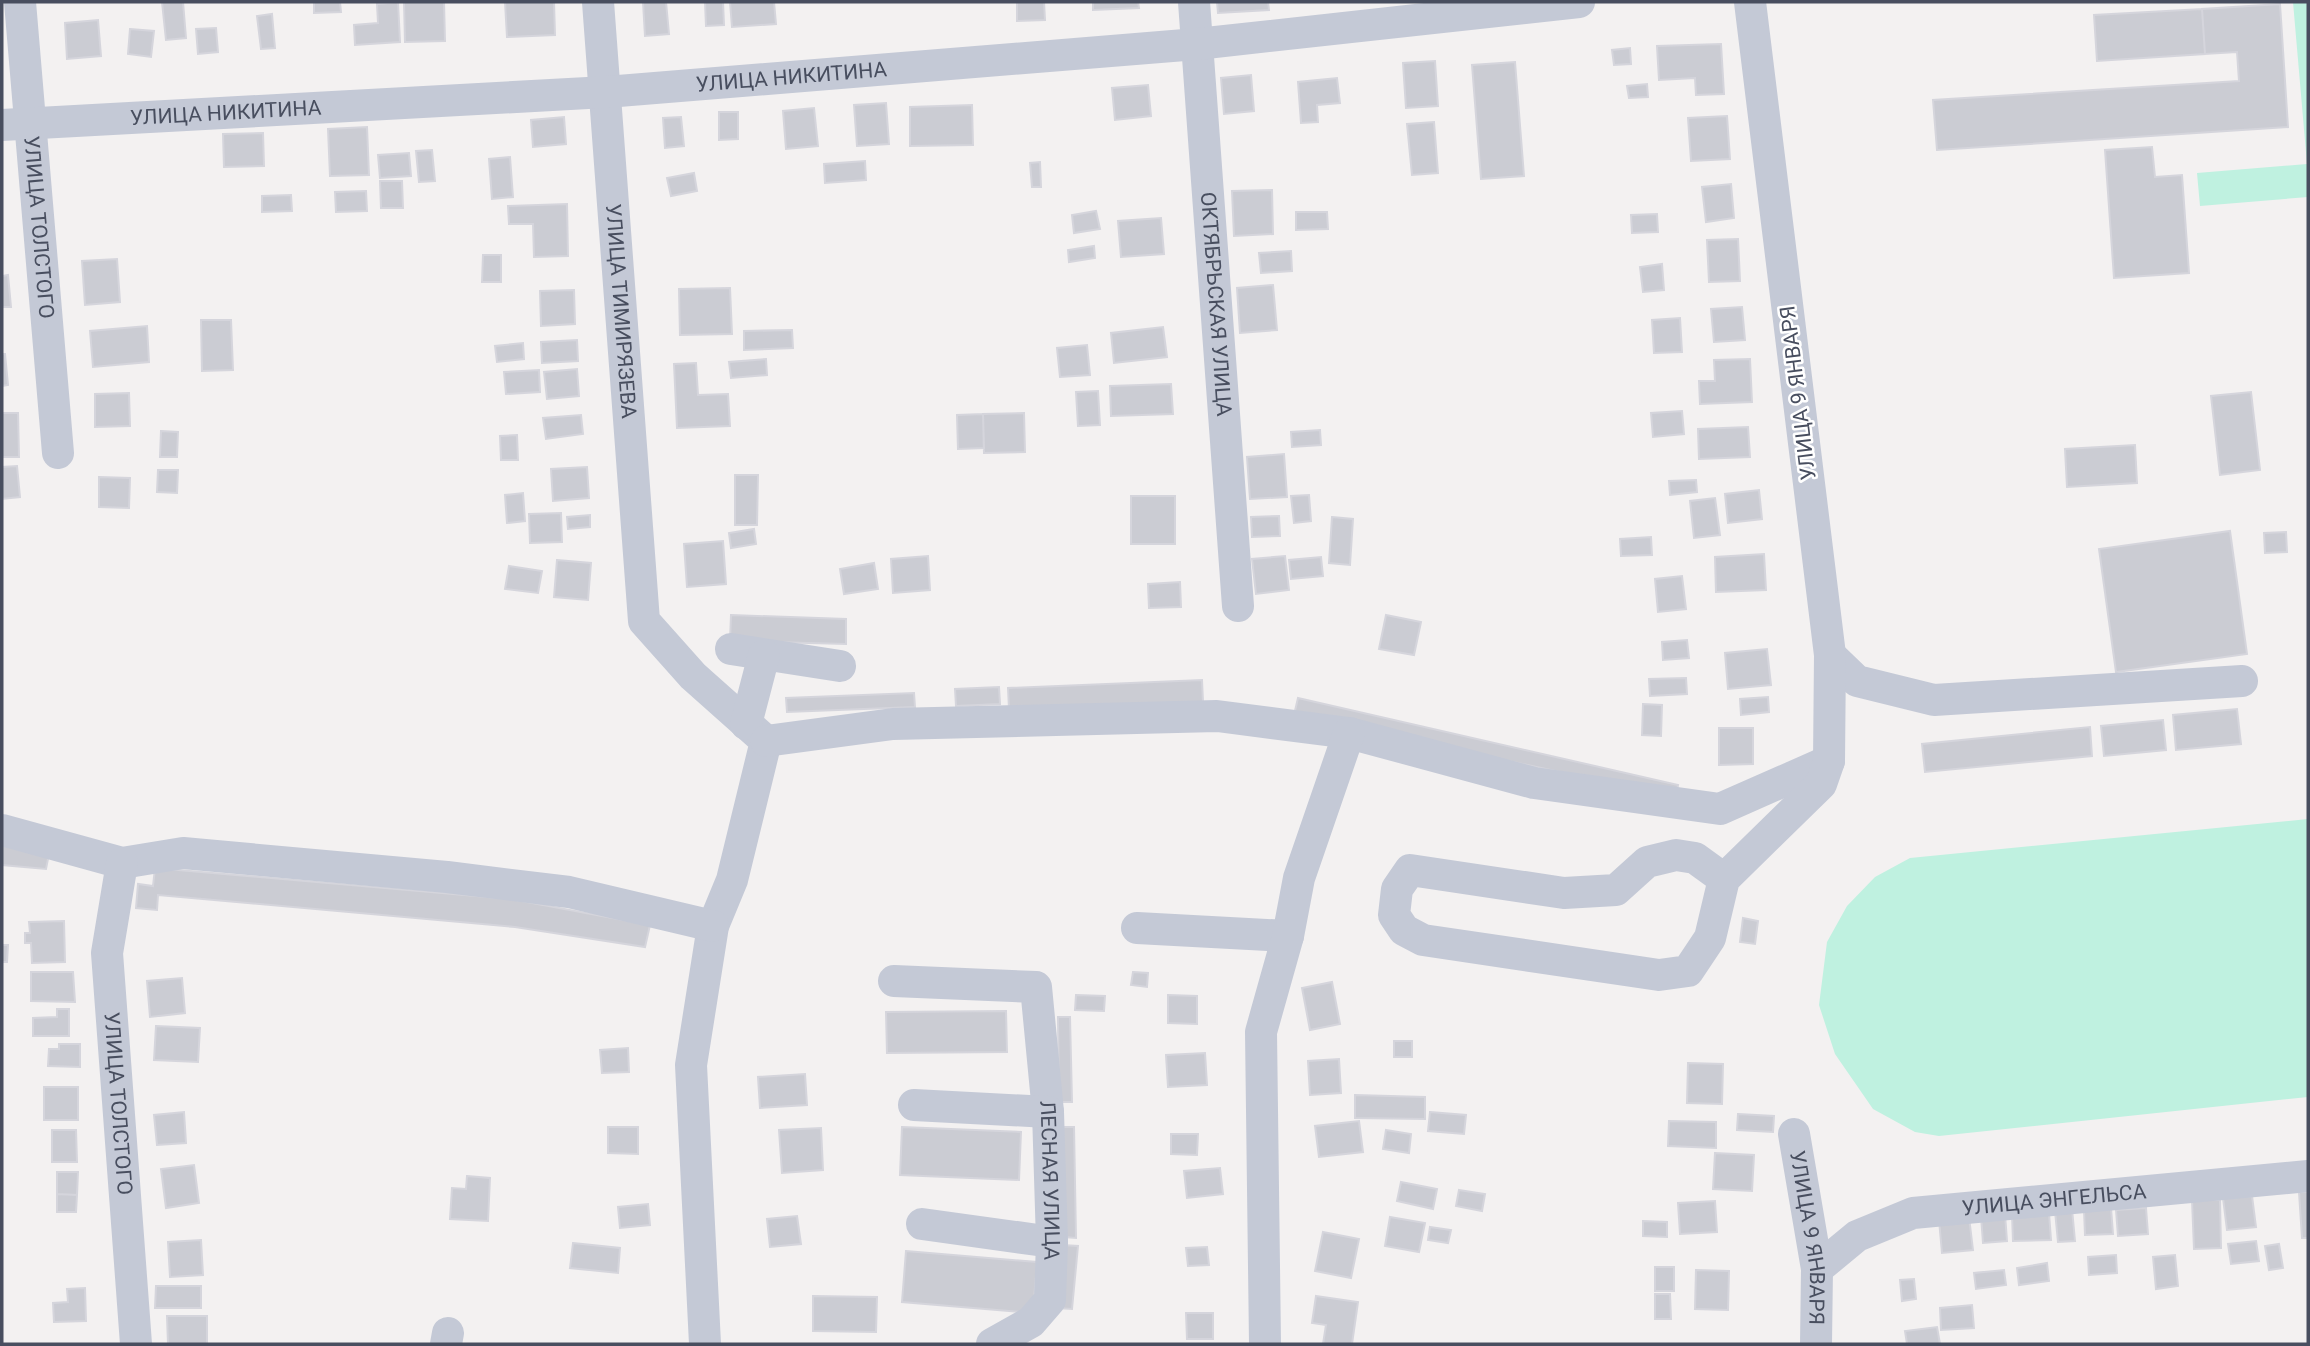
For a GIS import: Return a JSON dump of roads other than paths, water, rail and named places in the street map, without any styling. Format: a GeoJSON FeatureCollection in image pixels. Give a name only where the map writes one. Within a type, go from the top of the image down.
{"type":"FeatureCollection","features":[{"type":"Feature","properties":{"kind":"street","name":"УЛИЦА ТОЛСТОГО"},"geometry":{"type":"LineString","coordinates":[[20,2],[16,124],[58,453]]}},
{"type":"Feature","properties":{"kind":"street","name":"УЛИЦА ТИМИРЯЗЕВА"},"geometry":{"type":"LineString","coordinates":[[598,2],[644,621],[693,676],[756,732]]}},
{"type":"Feature","properties":{"kind":"street","name":"ОКТЯБРЬСКАЯ УЛИЦА"},"geometry":{"type":"LineString","coordinates":[[1194,2],[1238,606]]}},
{"type":"Feature","properties":{"kind":"street","name":"УЛИЦА НИКИТИНА"},"geometry":{"type":"LineString","coordinates":[[16,124],[606,92],[1198,44],[1579,2]]}},
{"type":"Feature","properties":{"kind":"street","name":"УЛИЦА 9 ЯНВАРЯ"},"geometry":{"type":"LineString","coordinates":[[1750,2],[1830,655],[1825,773]]}},
{"type":"Feature","properties":{"kind":"street"},"geometry":{"type":"LineString","coordinates":[[731,649],[840,666]]}},
{"type":"Feature","properties":{"kind":"street"},"geometry":{"type":"LineString","coordinates":[[705,1344],[691,1065],[713,926],[732,880],[756,732],[764,655]]}},
{"type":"Feature","properties":{"kind":"street"},"geometry":{"type":"LineString","coordinates":[[1830,655],[1857,681],[1934,700],[2242,681]]}},
{"type":"Feature","properties":{"kind":"street"},"geometry":{"type":"LineString","coordinates":[[756,732],[892,724],[1217,716],[1349,733],[1534,783],[1720,809],[1825,773]]}},
{"type":"Feature","properties":{"kind":"street"},"geometry":{"type":"LineString","coordinates":[[1265,1344],[1261,1032],[1288,936],[1299,878],[1349,733]]}},
{"type":"Feature","properties":{"kind":"street"},"geometry":{"type":"LineString","coordinates":[[1724,879],[1695,858],[1676,855],[1647,862],[1616,890],[1564,893],[1410,870],[1397,889],[1394,915],[1404,930],[1423,940],[1659,975],[1688,971],[1710,938],[1724,879],[1825,773]]}},
{"type":"Feature","properties":{"kind":"street"},"geometry":{"type":"LineString","coordinates":[[2,830],[122,863],[183,853],[447,877],[569,892],[713,926]]}},
{"type":"Feature","properties":{"kind":"street","name":"УЛИЦА ТОЛСТОГО"},"geometry":{"type":"LineString","coordinates":[[122,863],[107,953],[136,1344]]}},
{"type":"Feature","properties":{"kind":"street"},"geometry":{"type":"LineString","coordinates":[[1137,929],[1288,936]]}},
{"type":"Feature","properties":{"kind":"street","name":"ЛЕСНАЯ УЛИЦА"},"geometry":{"type":"LineString","coordinates":[[894,981],[1036,987],[1048,1112],[1052,1242],[1050,1300],[1031,1322],[992,1344]]}},
{"type":"Feature","properties":{"kind":"street"},"geometry":{"type":"LineString","coordinates":[[914,1105],[1048,1112]]}},
{"type":"Feature","properties":{"kind":"street","name":"УЛИЦА 9 ЯНВАРЯ"},"geometry":{"type":"LineString","coordinates":[[1794,1134],[1817,1269],[1816,1344]]}},
{"type":"Feature","properties":{"kind":"street","name":"УЛИЦА ЭНГЕЛЬСА"},"geometry":{"type":"LineString","coordinates":[[1817,1269],[1857,1236],[1913,1213],[2308,1176]]}},
{"type":"Feature","properties":{"kind":"street"},"geometry":{"type":"LineString","coordinates":[[922,1224],[1052,1242]]}}]}
